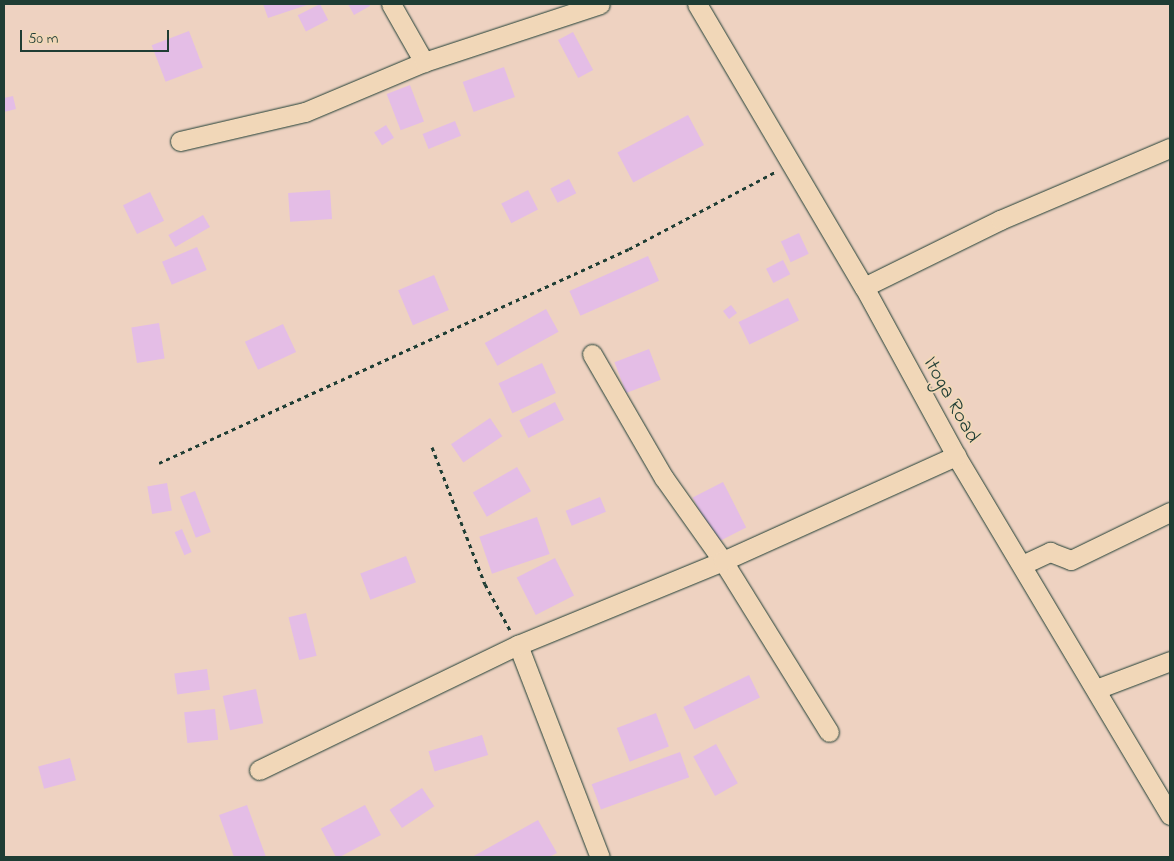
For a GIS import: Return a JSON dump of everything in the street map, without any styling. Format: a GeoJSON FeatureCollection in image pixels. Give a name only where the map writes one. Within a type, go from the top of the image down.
{"type":"FeatureCollection","features":[{"type":"Feature","properties":{"kind":"street"},"geometry":{"type":"LineString","coordinates":[[391,4],[424,62]]}},
{"type":"Feature","properties":{"kind":"street"},"geometry":{"type":"LineString","coordinates":[[180,141],[305,112],[424,62],[600,4]]}},
{"type":"Feature","properties":{"kind":"street","name":"Itoga Road"},"geometry":{"type":"LineString","coordinates":[[697,4],[864,288],[956,456],[1099,688],[1170,815]]}},
{"type":"Feature","properties":{"kind":"street"},"geometry":{"type":"LineString","coordinates":[[864,288],[1000,220],[1170,148]]}},
{"type":"Feature","properties":{"kind":"street"},"geometry":{"type":"LineString","coordinates":[[592,354],[664,478],[723,561],[829,732]]}},
{"type":"Feature","properties":{"kind":"street"},"geometry":{"type":"LineString","coordinates":[[260,770],[518,645],[723,561],[956,456]]}},
{"type":"Feature","properties":{"kind":"street"},"geometry":{"type":"LineString","coordinates":[[1024,564],[1050,552],[1071,560],[1170,512]]}},
{"type":"Feature","properties":{"kind":"street"},"geometry":{"type":"LineString","coordinates":[[518,645],[600,857]]}},
{"type":"Feature","properties":{"kind":"street"},"geometry":{"type":"LineString","coordinates":[[1099,688],[1170,660]]}},
{"type":"Feature","properties":{"kind":"path"},"geometry":{"type":"LineString","coordinates":[[159,463],[628,249],[792,163]]}},
{"type":"Feature","properties":{"kind":"path"},"geometry":{"type":"LineString","coordinates":[[432,447],[485,584],[518,645]]}},
{"type":"Feature","properties":{"kind":"building"},"geometry":{"type":"Polygon","coordinates":[[[263,4],[310,4],[268,18],[263,4]]]}},
{"type":"Feature","properties":{"kind":"building"},"geometry":{"type":"Polygon","coordinates":[[[320,4],[328,20],[306,31],[298,15],[320,4]]]}},
{"type":"Feature","properties":{"kind":"building"},"geometry":{"type":"Polygon","coordinates":[[[348,4],[369,4],[370,6],[354,15],[348,4]]]}},
{"type":"Feature","properties":{"kind":"building"},"geometry":{"type":"Polygon","coordinates":[[[189,31],[203,67],[166,82],[152,45],[189,31]]]}},
{"type":"Feature","properties":{"kind":"building"},"geometry":{"type":"Polygon","coordinates":[[[573,32],[593,70],[578,78],[558,40],[573,32]]]}},
{"type":"Feature","properties":{"kind":"building"},"geometry":{"type":"Polygon","coordinates":[[[504,67],[515,97],[474,112],[463,82],[504,67]]]}},
{"type":"Feature","properties":{"kind":"building"},"geometry":{"type":"Polygon","coordinates":[[[410,85],[424,121],[401,130],[387,94],[410,85]]]}},
{"type":"Feature","properties":{"kind":"building"},"geometry":{"type":"Polygon","coordinates":[[[13,96],[16,109],[4,112],[4,98],[13,96]]]}},
{"type":"Feature","properties":{"kind":"building"},"geometry":{"type":"Polygon","coordinates":[[[688,115],[704,145],[633,183],[617,153],[688,115]]]}},
{"type":"Feature","properties":{"kind":"building"},"geometry":{"type":"Polygon","coordinates":[[[455,121],[461,136],[429,149],[423,134],[455,121]]]}},
{"type":"Feature","properties":{"kind":"building"},"geometry":{"type":"Polygon","coordinates":[[[386,125],[394,138],[382,145],[374,132],[386,125]]]}},
{"type":"Feature","properties":{"kind":"building"},"geometry":{"type":"Polygon","coordinates":[[[569,179],[576,193],[558,203],[550,189],[569,179]]]}},
{"type":"Feature","properties":{"kind":"building"},"geometry":{"type":"Polygon","coordinates":[[[330,190],[332,219],[290,222],[288,193],[330,190]]]}},
{"type":"Feature","properties":{"kind":"building"},"geometry":{"type":"Polygon","coordinates":[[[528,190],[538,210],[511,223],[501,204],[528,190]]]}},
{"type":"Feature","properties":{"kind":"building"},"geometry":{"type":"Polygon","coordinates":[[[150,192],[164,221],[137,234],[123,205],[150,192]]]}},
{"type":"Feature","properties":{"kind":"building"},"geometry":{"type":"Polygon","coordinates":[[[203,215],[210,227],[175,247],[168,235],[203,215]]]}},
{"type":"Feature","properties":{"kind":"building"},"geometry":{"type":"Polygon","coordinates":[[[799,233],[809,254],[791,262],[781,241],[799,233]]]}},
{"type":"Feature","properties":{"kind":"building"},"geometry":{"type":"Polygon","coordinates":[[[197,247],[207,270],[172,285],[162,262],[197,247]]]}},
{"type":"Feature","properties":{"kind":"building"},"geometry":{"type":"Polygon","coordinates":[[[648,256],[659,281],[580,316],[569,291],[648,256]]]}},
{"type":"Feature","properties":{"kind":"building"},"geometry":{"type":"Polygon","coordinates":[[[783,260],[790,274],[773,283],[766,269],[783,260]]]}},
{"type":"Feature","properties":{"kind":"building"},"geometry":{"type":"Polygon","coordinates":[[[434,275],[449,310],[413,325],[398,290],[434,275]]]}},
{"type":"Feature","properties":{"kind":"building"},"geometry":{"type":"Polygon","coordinates":[[[788,298],[799,320],[750,345],[739,322],[788,298]]]}},
{"type":"Feature","properties":{"kind":"building"},"geometry":{"type":"Polygon","coordinates":[[[731,305],[737,313],[729,319],[723,311],[731,305]]]}},
{"type":"Feature","properties":{"kind":"building"},"geometry":{"type":"Polygon","coordinates":[[[546,309],[559,332],[497,366],[485,343],[546,309]]]}},
{"type":"Feature","properties":{"kind":"building"},"geometry":{"type":"Polygon","coordinates":[[[159,323],[165,359],[137,363],[131,327],[159,323]]]}},
{"type":"Feature","properties":{"kind":"building"},"geometry":{"type":"Polygon","coordinates":[[[283,324],[296,352],[258,370],[245,342],[283,324]]]}},
{"type":"Feature","properties":{"kind":"building"},"geometry":{"type":"Polygon","coordinates":[[[649,349],[661,380],[626,393],[614,362],[649,349]]]}},
{"type":"Feature","properties":{"kind":"building"},"geometry":{"type":"Polygon","coordinates":[[[542,363],[556,393],[512,413],[498,383],[542,363]]]}},
{"type":"Feature","properties":{"kind":"building"},"geometry":{"type":"Polygon","coordinates":[[[555,402],[564,420],[528,438],[519,420],[555,402]]]}},
{"type":"Feature","properties":{"kind":"building"},"geometry":{"type":"Polygon","coordinates":[[[490,418],[502,436],[463,463],[451,444],[490,418]]]}},
{"type":"Feature","properties":{"kind":"building"},"geometry":{"type":"Polygon","coordinates":[[[517,467],[531,491],[487,517],[473,493],[517,467]]]}},
{"type":"Feature","properties":{"kind":"building"},"geometry":{"type":"Polygon","coordinates":[[[723,482],[746,527],[716,543],[693,497],[723,482]]]}},
{"type":"Feature","properties":{"kind":"building"},"geometry":{"type":"Polygon","coordinates":[[[167,483],[172,511],[152,514],[147,486],[167,483]]]}},
{"type":"Feature","properties":{"kind":"building"},"geometry":{"type":"Polygon","coordinates":[[[195,491],[211,532],[196,538],[180,497],[195,491]]]}},
{"type":"Feature","properties":{"kind":"building"},"geometry":{"type":"Polygon","coordinates":[[[600,497],[606,512],[572,526],[566,511],[600,497]]]}},
{"type":"Feature","properties":{"kind":"building"},"geometry":{"type":"Polygon","coordinates":[[[537,517],[550,554],[492,574],[479,537],[537,517]]]}},
{"type":"Feature","properties":{"kind":"building"},"geometry":{"type":"Polygon","coordinates":[[[182,529],[192,552],[184,555],[175,532],[182,529]]]}},
{"type":"Feature","properties":{"kind":"building"},"geometry":{"type":"Polygon","coordinates":[[[406,556],[416,582],[370,600],[360,574],[406,556]]]}},
{"type":"Feature","properties":{"kind":"building"},"geometry":{"type":"Polygon","coordinates":[[[555,558],[574,595],[536,615],[517,578],[555,558]]]}},
{"type":"Feature","properties":{"kind":"building"},"geometry":{"type":"Polygon","coordinates":[[[306,613],[317,656],[299,660],[289,617],[306,613]]]}},
{"type":"Feature","properties":{"kind":"building"},"geometry":{"type":"Polygon","coordinates":[[[207,669],[210,690],[177,694],[174,674],[207,669]]]}},
{"type":"Feature","properties":{"kind":"building"},"geometry":{"type":"Polygon","coordinates":[[[749,675],[760,697],[694,729],[683,707],[749,675]]]}},
{"type":"Feature","properties":{"kind":"building"},"geometry":{"type":"Polygon","coordinates":[[[256,689],[263,723],[230,730],[223,696],[256,689]]]}},
{"type":"Feature","properties":{"kind":"building"},"geometry":{"type":"Polygon","coordinates":[[[215,709],[218,740],[187,743],[184,712],[215,709]]]}},
{"type":"Feature","properties":{"kind":"building"},"geometry":{"type":"Polygon","coordinates":[[[656,713],[669,747],[630,762],[617,728],[656,713]]]}},
{"type":"Feature","properties":{"kind":"building"},"geometry":{"type":"Polygon","coordinates":[[[482,735],[488,755],[435,771],[428,751],[482,735]]]}},
{"type":"Feature","properties":{"kind":"building"},"geometry":{"type":"Polygon","coordinates":[[[716,744],[738,783],[715,796],[693,757],[716,744]]]}},
{"type":"Feature","properties":{"kind":"building"},"geometry":{"type":"Polygon","coordinates":[[[680,752],[689,777],[601,810],[592,784],[680,752]]]}},
{"type":"Feature","properties":{"kind":"building"},"geometry":{"type":"Polygon","coordinates":[[[70,758],[76,780],[44,789],[38,767],[70,758]]]}},
{"type":"Feature","properties":{"kind":"building"},"geometry":{"type":"Polygon","coordinates":[[[422,788],[434,806],[402,828],[390,810],[422,788]]]}},
{"type":"Feature","properties":{"kind":"building"},"geometry":{"type":"Polygon","coordinates":[[[247,805],[266,857],[234,857],[219,815],[247,805]]]}},
{"type":"Feature","properties":{"kind":"building"},"geometry":{"type":"Polygon","coordinates":[[[365,805],[381,835],[340,857],[336,857],[321,828],[365,805]]]}},
{"type":"Feature","properties":{"kind":"building"},"geometry":{"type":"Polygon","coordinates":[[[538,820],[557,853],[549,857],[472,857],[538,820]]]}}]}
